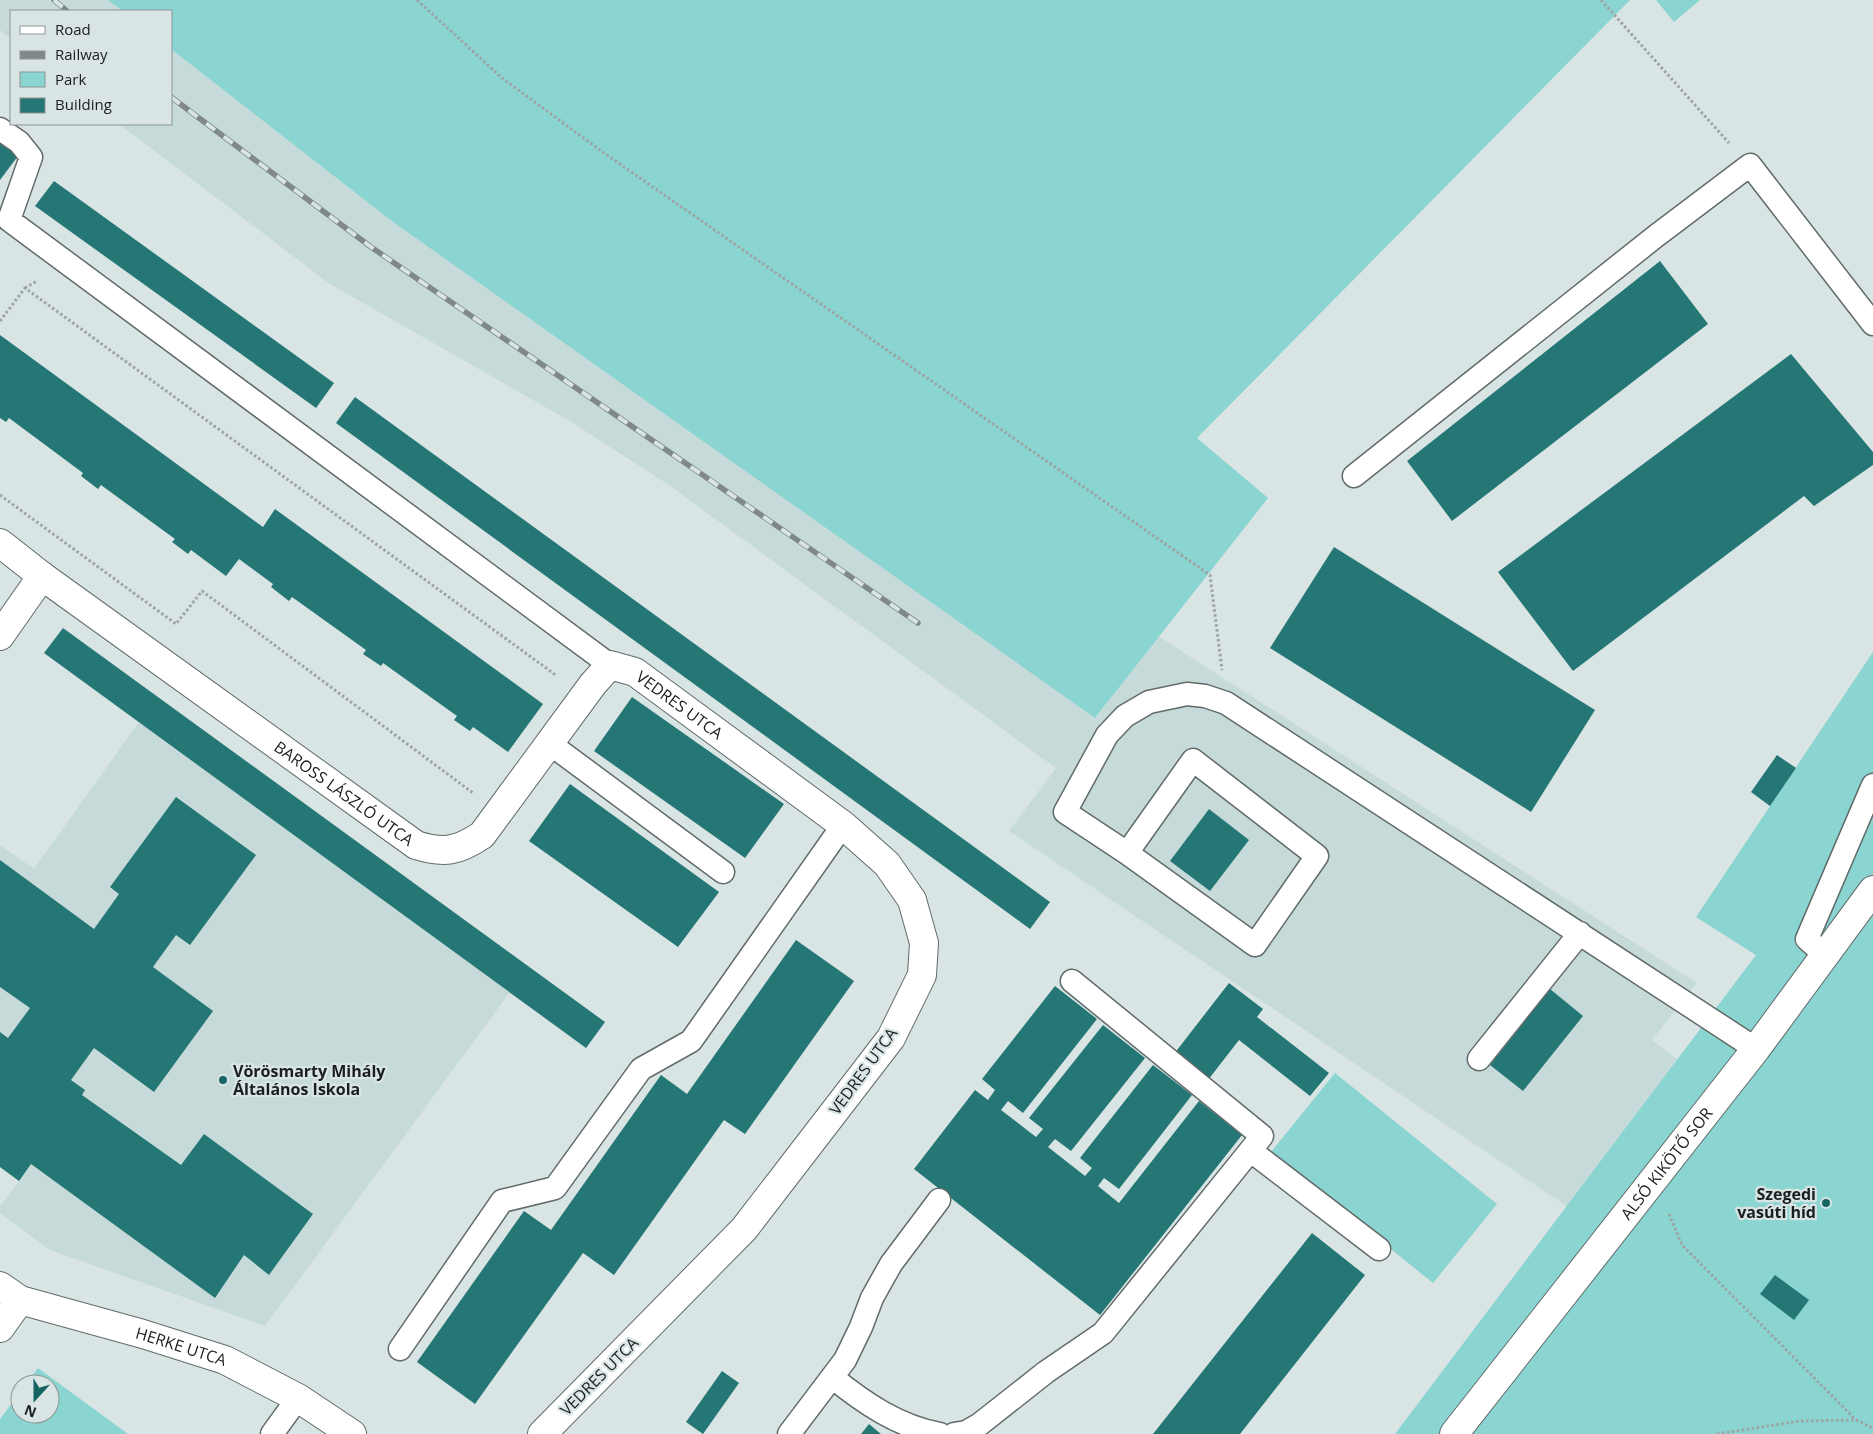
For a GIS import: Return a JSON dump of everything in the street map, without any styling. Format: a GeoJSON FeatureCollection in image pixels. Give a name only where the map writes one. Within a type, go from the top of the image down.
{"type":"FeatureCollection","features":[{"type":"Feature","properties":{"kind":"street","name":"BAROSS LÁSZLÓ UTCA"},"geometry":{"type":"LineString","coordinates":[[0,543],[42,576],[416,845],[432,850],[449,851],[466,845],[482,834],[584,696],[610,665]]}},
{"type":"Feature","properties":{"kind":"street"},"geometry":{"type":"LineString","coordinates":[[0,636],[42,576]]}},
{"type":"Feature","properties":{"kind":"street","name":"VEDRES UTCA"},"geometry":{"type":"LineString","coordinates":[[542,1434],[744,1229],[890,1038],[922,975],[924,943],[912,900],[887,864],[843,825],[635,672],[610,665]]}},
{"type":"Feature","properties":{"kind":"street","name":"ALSÓ KIKÖTŐ SOR"},"geometry":{"type":"LineString","coordinates":[[1454,1434],[1756,1049],[1873,890]]}},
{"type":"Feature","properties":{"kind":"street"},"geometry":{"type":"LineString","coordinates":[[0,1328],[10,1293]]}},
{"type":"Feature","properties":{"kind":"street","name":"HERKE UTCA"},"geometry":{"type":"LineString","coordinates":[[10,1293],[225,1360],[298,1398],[352,1434]]}},
{"type":"Feature","properties":{"kind":"lane"},"geometry":{"type":"LineString","coordinates":[[0,129],[19,142],[31,157],[9,220],[610,665]]}},
{"type":"Feature","properties":{"kind":"lane"},"geometry":{"type":"LineString","coordinates":[[1354,476],[1656,236],[1750,165],[1873,324]]}},
{"type":"Feature","properties":{"kind":"lane"},"geometry":{"type":"LineString","coordinates":[[1126,853],[1193,760],[1317,856],[1255,944],[1065,812],[1107,735],[1125,716],[1150,702],[1187,694],[1206,696],[1226,703],[1756,1049]]}},
{"type":"Feature","properties":{"kind":"lane"},"geometry":{"type":"LineString","coordinates":[[549,743],[723,872]]}},
{"type":"Feature","properties":{"kind":"lane"},"geometry":{"type":"LineString","coordinates":[[1825,955],[1807,939],[1873,785]]}},
{"type":"Feature","properties":{"kind":"lane"},"geometry":{"type":"LineString","coordinates":[[400,1349],[502,1201],[555,1188],[641,1069],[691,1041],[843,825]]}},
{"type":"Feature","properties":{"kind":"lane"},"geometry":{"type":"LineString","coordinates":[[1479,1059],[1580,933]]}},
{"type":"Feature","properties":{"kind":"lane"},"geometry":{"type":"LineString","coordinates":[[954,1434],[966,1432],[980,1424],[1046,1372],[1103,1333],[1262,1136],[1072,981]]}},
{"type":"Feature","properties":{"kind":"lane"},"geometry":{"type":"LineString","coordinates":[[1251,1151],[1379,1249]]}},
{"type":"Feature","properties":{"kind":"lane"},"geometry":{"type":"LineString","coordinates":[[789,1434],[845,1360],[872,1298],[890,1264],[939,1200]]}},
{"type":"Feature","properties":{"kind":"lane"},"geometry":{"type":"LineString","coordinates":[[832,1377],[862,1401],[894,1419],[926,1432],[940,1434]]}},
{"type":"Feature","properties":{"kind":"lane"},"geometry":{"type":"LineString","coordinates":[[272,1434],[298,1398]]}},
{"type":"Feature","properties":{"kind":"path"},"geometry":{"type":"LineString","coordinates":[[417,0],[502,78],[604,153],[1210,575],[1226,703]]}},
{"type":"Feature","properties":{"kind":"path"},"geometry":{"type":"LineString","coordinates":[[1601,0],[1750,165]]}},
{"type":"Feature","properties":{"kind":"path"},"geometry":{"type":"LineString","coordinates":[[0,321],[24,288],[584,696]]}},
{"type":"Feature","properties":{"kind":"path"},"geometry":{"type":"LineString","coordinates":[[0,495],[176,624],[202,592],[498,812]]}},
{"type":"Feature","properties":{"kind":"path"},"geometry":{"type":"LineString","coordinates":[[1654,1178],[1682,1245],[1856,1420],[1873,1428]]}},
{"type":"Feature","properties":{"kind":"path"},"geometry":{"type":"LineString","coordinates":[[1717,1434],[1800,1420],[1856,1420]]}},
{"type":"Feature","properties":{"kind":"shaded area"},"geometry":{"type":"Polygon","coordinates":[[[0,0],[108,0],[122,10],[10,10],[10,38],[0,30],[0,0]]]}},
{"type":"Feature","properties":{"kind":"shaded area"},"geometry":{"type":"Polygon","coordinates":[[[172,50],[393,222],[1096,718],[1158,636],[1697,983],[1652,1040],[1686,1066],[1571,1209],[1009,831],[1056,768],[666,483],[568,420],[330,284],[120,125],[172,125],[172,50]]]}},
{"type":"Feature","properties":{"kind":"shaded area","name":"Vörösmarty Mihály Általános Iskola"},"geometry":{"type":"Polygon","coordinates":[[[139,722],[510,992],[265,1326],[50,1250],[0,1213],[0,1206],[19,1181],[0,1167],[0,845],[34,869],[139,722]]]}},
{"type":"Feature","properties":{"kind":"green space"},"geometry":{"type":"Polygon","coordinates":[[[108,0],[1630,0],[1197,438],[1268,498],[1095,718],[393,222],[172,50],[172,10],[122,10],[108,0]]]}},
{"type":"Feature","properties":{"kind":"green space"},"geometry":{"type":"Polygon","coordinates":[[[1656,0],[1700,0],[1674,22],[1656,0]]]}},
{"type":"Feature","properties":{"kind":"green space"},"geometry":{"type":"Polygon","coordinates":[[[1873,652],[1873,1434],[1395,1434],[1756,955],[1696,917],[1873,652]]]}},
{"type":"Feature","properties":{"kind":"green space"},"geometry":{"type":"Polygon","coordinates":[[[1335,1073],[1497,1204],[1433,1283],[1271,1152],[1335,1073]]]}},
{"type":"Feature","properties":{"kind":"green space"},"geometry":{"type":"Polygon","coordinates":[[[38,1368],[46,1374],[34,1374],[38,1368]]]}},
{"type":"Feature","properties":{"kind":"green space"},"geometry":{"type":"Polygon","coordinates":[[[60,1384],[128,1434],[0,1434],[0,1419],[10,1406],[10,1424],[60,1424],[60,1384]]]}},
{"type":"Feature","properties":{"kind":"building"},"geometry":{"type":"Polygon","coordinates":[[[0,142],[18,156],[0,180],[0,142]]]}},
{"type":"Feature","properties":{"kind":"building"},"geometry":{"type":"Polygon","coordinates":[[[54,181],[334,383],[316,408],[35,206],[54,181]]]}},
{"type":"Feature","properties":{"kind":"building"},"geometry":{"type":"Polygon","coordinates":[[[1660,261],[1708,324],[1452,521],[1407,461],[1660,261]]]}},
{"type":"Feature","properties":{"kind":"building"},"geometry":{"type":"Polygon","coordinates":[[[0,335],[263,527],[275,509],[543,704],[508,752],[473,727],[470,731],[454,720],[457,716],[383,663],[381,666],[363,654],[366,650],[292,597],[289,601],[271,587],[273,584],[239,559],[226,576],[191,550],[188,554],[172,542],[175,539],[101,485],[98,489],[81,476],[83,473],[9,418],[6,422],[0,418],[0,335]]]}},
{"type":"Feature","properties":{"kind":"building"},"geometry":{"type":"Polygon","coordinates":[[[1791,354],[1873,452],[1873,465],[1814,506],[1804,496],[1573,671],[1498,572],[1791,354]]]}},
{"type":"Feature","properties":{"kind":"building"},"geometry":{"type":"Polygon","coordinates":[[[355,397],[1050,902],[1030,929],[336,423],[355,397]]]}},
{"type":"Feature","properties":{"kind":"building"},"geometry":{"type":"Polygon","coordinates":[[[1334,547],[1595,710],[1531,812],[1270,648],[1334,547]]]}},
{"type":"Feature","properties":{"kind":"building"},"geometry":{"type":"Polygon","coordinates":[[[63,628],[605,1022],[586,1048],[44,653],[63,628]]]}},
{"type":"Feature","properties":{"kind":"building"},"geometry":{"type":"Polygon","coordinates":[[[632,697],[784,804],[745,858],[594,751],[632,697]]]}},
{"type":"Feature","properties":{"kind":"building"},"geometry":{"type":"Polygon","coordinates":[[[1777,755],[1796,768],[1770,806],[1751,792],[1777,755]]]}},
{"type":"Feature","properties":{"kind":"building"},"geometry":{"type":"Polygon","coordinates":[[[570,784],[719,892],[678,947],[529,841],[570,784]]]}},
{"type":"Feature","properties":{"kind":"building"},"geometry":{"type":"Polygon","coordinates":[[[176,797],[256,855],[190,945],[176,935],[153,967],[213,1011],[154,1092],[94,1048],[71,1080],[85,1090],[82,1095],[181,1165],[204,1134],[313,1214],[269,1275],[244,1255],[215,1298],[31,1164],[19,1181],[0,1167],[0,1032],[8,1038],[30,1008],[0,987],[0,860],[94,929],[119,894],[110,887],[176,797]]]}},
{"type":"Feature","properties":{"kind":"building"},"geometry":{"type":"Polygon","coordinates":[[[1209,809],[1249,840],[1210,891],[1170,861],[1209,809]]]}},
{"type":"Feature","properties":{"kind":"building"},"geometry":{"type":"Polygon","coordinates":[[[796,940],[854,981],[745,1134],[724,1120],[614,1275],[583,1253],[475,1404],[417,1362],[524,1211],[551,1230],[661,1075],[687,1094],[796,940]]]}},
{"type":"Feature","properties":{"kind":"building"},"geometry":{"type":"Polygon","coordinates":[[[1229,983],[1263,1009],[1257,1017],[1329,1073],[1310,1096],[1239,1040],[1208,1080],[1174,1054],[1229,983]]]}},
{"type":"Feature","properties":{"kind":"building"},"geometry":{"type":"Polygon","coordinates":[[[1055,986],[1097,1019],[1023,1113],[1008,1101],[1001,1110],[1036,1137],[1043,1129],[1029,1118],[1103,1025],[1145,1058],[1071,1151],[1055,1139],[1048,1147],[1085,1176],[1092,1168],[1080,1158],[1153,1065],[1192,1095],[1119,1189],[1104,1178],[1098,1186],[1119,1203],[1199,1101],[1242,1135],[1100,1315],[914,1169],[975,1090],[988,1100],[995,1090],[982,1079],[1055,986]]]}},
{"type":"Feature","properties":{"kind":"building"},"geometry":{"type":"Polygon","coordinates":[[[1550,989],[1583,1016],[1523,1091],[1490,1065],[1550,989]]]}},
{"type":"Feature","properties":{"kind":"building"},"geometry":{"type":"Polygon","coordinates":[[[1312,1233],[1365,1275],[1240,1434],[1153,1434],[1312,1233]]]}},
{"type":"Feature","properties":{"kind":"building"},"geometry":{"type":"Polygon","coordinates":[[[1775,1275],[1809,1300],[1794,1320],[1760,1294],[1775,1275]]]}},
{"type":"Feature","properties":{"kind":"building"},"geometry":{"type":"Polygon","coordinates":[[[722,1371],[739,1383],[703,1434],[686,1422],[722,1371]]]}},
{"type":"Feature","properties":{"kind":"building"},"geometry":{"type":"Polygon","coordinates":[[[869,1424],[881,1434],[861,1434],[869,1424]]]}},
{"type":"Feature","properties":{"kind":"railway"},"geometry":{"type":"LineString","coordinates":[[54,0],[66,10]]}},
{"type":"Feature","properties":{"kind":"railway"},"geometry":{"type":"LineString","coordinates":[[172,98],[371,247],[918,623]]}},
{"type":"Feature","properties":{"kind":"place","name":"Vörösmarty Mihály Általános Iskola"},"geometry":{"type":"Point","coordinates":[223,1080]}},
{"type":"Feature","properties":{"kind":"place","name":"Szegedi vasúti híd"},"geometry":{"type":"Point","coordinates":[1826,1203]}}]}
